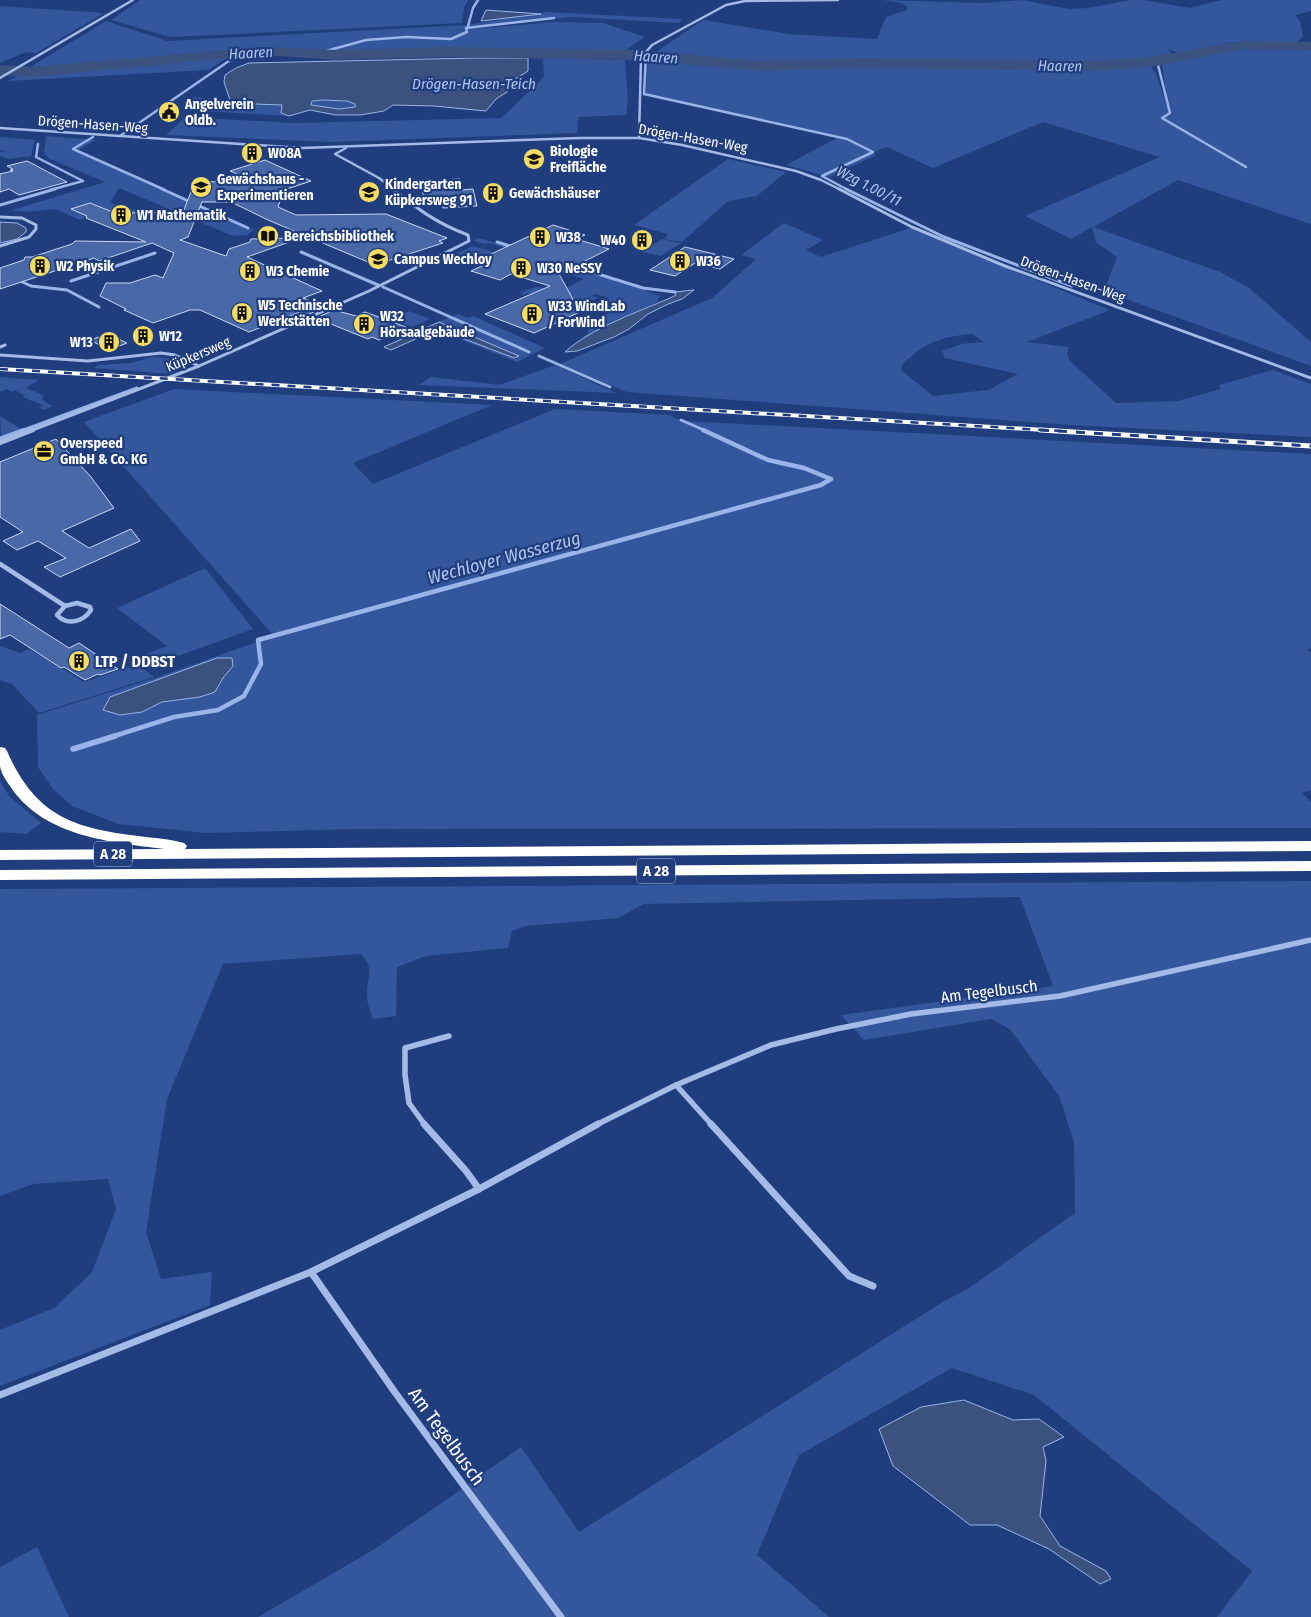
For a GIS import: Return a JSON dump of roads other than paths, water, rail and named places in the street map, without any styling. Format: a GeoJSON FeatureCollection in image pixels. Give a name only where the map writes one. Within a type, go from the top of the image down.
{"type":"FeatureCollection","features":[{"type":"Feature","properties":{"kind":"highway"},"geometry":{"type":"LineString","coordinates":[[0,751],[11,776],[22,793],[36,806],[64,823],[90,832],[227,854]]}},
{"type":"Feature","properties":{"kind":"highway","name":"A 28"},"geometry":{"type":"LineString","coordinates":[[0,855],[1311,846]]}},
{"type":"Feature","properties":{"kind":"highway","name":"A 28"},"geometry":{"type":"LineString","coordinates":[[0,875],[1311,866]]}},
{"type":"Feature","properties":{"kind":"street"},"geometry":{"type":"LineString","coordinates":[[0,78],[133,0]]}},
{"type":"Feature","properties":{"kind":"street"},"geometry":{"type":"LineString","coordinates":[[639,138],[641,58],[652,45],[726,5],[745,1],[838,0]]}},
{"type":"Feature","properties":{"kind":"street","name":"Drögen-Hasen-Weg"},"geometry":{"type":"LineString","coordinates":[[0,128],[149,139],[324,148],[571,138],[639,138],[724,153],[796,171],[820,180],[912,227],[1005,266],[1311,378]]}},
{"type":"Feature","properties":{"kind":"street"},"geometry":{"type":"LineString","coordinates":[[335,154],[349,146]]}},
{"type":"Feature","properties":{"kind":"street","name":"Küpkersweg"},"geometry":{"type":"LineString","coordinates":[[0,443],[199,366],[369,291],[469,241],[468,235],[444,226],[379,178],[324,148]]}},
{"type":"Feature","properties":{"kind":"street"},"geometry":{"type":"LineString","coordinates":[[0,217],[30,220],[36,225],[36,230],[30,237],[0,246]]}},
{"type":"Feature","properties":{"kind":"street"},"geometry":{"type":"LineString","coordinates":[[0,347],[5,345]]}},
{"type":"Feature","properties":{"kind":"street"},"geometry":{"type":"LineString","coordinates":[[0,356],[82,361],[113,359],[146,352],[172,355],[199,366]]}},
{"type":"Feature","properties":{"kind":"street"},"geometry":{"type":"LineString","coordinates":[[0,564],[65,606],[83,604],[92,610],[83,619],[66,621],[61,620],[57,615],[65,606]]}},
{"type":"Feature","properties":{"kind":"street","name":"Am Tegelbusch"},"geometry":{"type":"LineString","coordinates":[[0,1395],[311,1272],[479,1189],[590,1128],[676,1085],[771,1045],[836,1029],[911,1014],[1060,996],[1311,940]]}},
{"type":"Feature","properties":{"kind":"street"},"geometry":{"type":"LineString","coordinates":[[448,1036],[405,1048],[405,1074],[410,1103],[426,1127],[466,1171],[479,1189]]}},
{"type":"Feature","properties":{"kind":"street"},"geometry":{"type":"LineString","coordinates":[[676,1085],[849,1276],[873,1286]]}},
{"type":"Feature","properties":{"kind":"street","name":"Am Tegelbusch"},"geometry":{"type":"LineString","coordinates":[[311,1272],[394,1390],[561,1617]]}},
{"type":"Feature","properties":{"kind":"water"},"geometry":{"type":"Polygon","coordinates":[[[486,10],[541,14],[481,21],[486,10]]]}},
{"type":"Feature","properties":{"kind":"water","name":"Drögen-Hasen-Teich"},"geometry":{"type":"Polygon","coordinates":[[[528,58],[528,71],[506,85],[507,92],[496,99],[486,111],[434,106],[393,105],[384,111],[360,115],[336,115],[310,110],[289,116],[281,113],[282,105],[255,104],[230,100],[224,82],[225,75],[249,63],[528,58]],[[312,101],[311,105],[339,109],[355,107],[355,104],[347,101],[312,101]]]}},
{"type":"Feature","properties":{"kind":"water"},"geometry":{"type":"Polygon","coordinates":[[[0,222],[17,223],[26,228],[26,232],[17,239],[0,243],[0,222]]]}},
{"type":"Feature","properties":{"kind":"water"},"geometry":{"type":"Polygon","coordinates":[[[694,290],[682,299],[648,314],[629,329],[614,337],[577,351],[565,352],[588,335],[670,298],[676,295],[675,292],[694,290]]]}},
{"type":"Feature","properties":{"kind":"water"},"geometry":{"type":"Polygon","coordinates":[[[439,322],[519,356],[514,358],[438,329],[391,350],[384,347],[439,322]]]}},
{"type":"Feature","properties":{"kind":"water"},"geometry":{"type":"Polygon","coordinates":[[[217,658],[232,658],[233,666],[215,692],[200,697],[162,702],[142,712],[120,715],[103,710],[110,697],[217,658]]]}},
{"type":"Feature","properties":{"kind":"water"},"geometry":{"type":"Polygon","coordinates":[[[964,1400],[1013,1420],[1039,1419],[1064,1437],[1043,1447],[1046,1461],[1040,1516],[1060,1546],[1106,1571],[1111,1579],[1100,1584],[1049,1549],[997,1525],[970,1525],[893,1466],[879,1429],[921,1407],[964,1400]]]}},
{"type":"Feature","properties":{"kind":"waterway"},"geometry":{"type":"LineString","coordinates":[[468,26],[473,8],[478,0]]}},
{"type":"Feature","properties":{"kind":"waterway"},"geometry":{"type":"LineString","coordinates":[[315,54],[366,40],[406,37],[451,39],[467,32],[466,28],[554,18]]}},
{"type":"Feature","properties":{"kind":"waterway","name":"Haaren"},"geometry":{"type":"LineString","coordinates":[[0,70],[33,72],[262,51],[338,55],[446,52],[637,55],[760,66],[864,63],[1096,66],[1157,61],[1241,45],[1311,46]]}},
{"type":"Feature","properties":{"kind":"waterway","name":"Wechloyer Wasserzug"},"geometry":{"type":"LineString","coordinates":[[120,136],[242,52]]}},
{"type":"Feature","properties":{"kind":"waterway","name":"Wzg 1.00/11"},"geometry":{"type":"LineString","coordinates":[[646,56],[644,94],[847,139],[873,152],[822,176],[848,190]]}},
{"type":"Feature","properties":{"kind":"waterway"},"geometry":{"type":"LineString","coordinates":[[1157,61],[1170,113],[1162,118],[1246,167]]}},
{"type":"Feature","properties":{"kind":"waterway","name":"Wechloyer Wasserzug"},"geometry":{"type":"LineString","coordinates":[[93,137],[73,149],[165,190]]}},
{"type":"Feature","properties":{"kind":"waterway"},"geometry":{"type":"LineString","coordinates":[[38,144],[36,157],[83,181],[50,190]]}},
{"type":"Feature","properties":{"kind":"waterway"},"geometry":{"type":"LineString","coordinates":[[0,205],[55,189]]}},
{"type":"Feature","properties":{"kind":"waterway","name":"Wechloyer Wasserzug"},"geometry":{"type":"LineString","coordinates":[[162,189],[248,228]]}},
{"type":"Feature","properties":{"kind":"waterway","name":"Wzg 1.00/11"},"geometry":{"type":"LineString","coordinates":[[848,190],[944,237],[1072,286]]}},
{"type":"Feature","properties":{"kind":"waterway"},"geometry":{"type":"LineString","coordinates":[[497,242],[513,247]]}},
{"type":"Feature","properties":{"kind":"waterway","name":"Wechloyer Wasserzug"},"geometry":{"type":"LineString","coordinates":[[301,252],[378,285]]}},
{"type":"Feature","properties":{"kind":"waterway"},"geometry":{"type":"LineString","coordinates":[[71,281],[155,253]]}},
{"type":"Feature","properties":{"kind":"waterway"},"geometry":{"type":"LineString","coordinates":[[569,265],[643,288],[675,292]]}},
{"type":"Feature","properties":{"kind":"waterway"},"geometry":{"type":"LineString","coordinates":[[16,279],[31,286],[67,290],[99,307]]}},
{"type":"Feature","properties":{"kind":"waterway","name":"Wechloyer Wasserzug"},"geometry":{"type":"LineString","coordinates":[[383,287],[529,352]]}},
{"type":"Feature","properties":{"kind":"waterway","name":"Wechloyer Wasserzug"},"geometry":{"type":"LineString","coordinates":[[539,356],[610,387]]}},
{"type":"Feature","properties":{"kind":"waterway"},"geometry":{"type":"LineString","coordinates":[[21,431],[137,388]]}},
{"type":"Feature","properties":{"kind":"waterway","name":"Wechloyer Wasserzug"},"geometry":{"type":"LineString","coordinates":[[681,420],[706,431]]}},
{"type":"Feature","properties":{"kind":"waterway"},"geometry":{"type":"LineString","coordinates":[[0,439],[24,430]]}},
{"type":"Feature","properties":{"kind":"waterway","name":"Wechloyer Wasserzug"},"geometry":{"type":"LineString","coordinates":[[111,737],[174,717],[218,710],[244,696],[261,664],[258,640],[821,485],[831,479],[804,468],[768,460],[703,430]]}},
{"type":"Feature","properties":{"kind":"waterway","name":"Wechloyer Wasserzug"},"geometry":{"type":"LineString","coordinates":[[73,749],[115,736]]}},
{"type":"Feature","properties":{"kind":"railway"},"geometry":{"type":"LineString","coordinates":[[0,369],[1061,431]]}},
{"type":"Feature","properties":{"kind":"railway"},"geometry":{"type":"LineString","coordinates":[[1040,430],[1311,446]]}},
{"type":"Feature","properties":{"kind":"place","name":"Angelverein Oldb."},"geometry":{"type":"Point","coordinates":[169,112]}},
{"type":"Feature","properties":{"kind":"place","name":"W08A"},"geometry":{"type":"Point","coordinates":[252,153]}},
{"type":"Feature","properties":{"kind":"place","name":"Biologie Freifläche"},"geometry":{"type":"Point","coordinates":[534,159]}},
{"type":"Feature","properties":{"kind":"place","name":"Gewächshaus - Experimentieren"},"geometry":{"type":"Point","coordinates":[201,187]}},
{"type":"Feature","properties":{"kind":"place","name":"Kindergarten Küpkersweg 91"},"geometry":{"type":"Point","coordinates":[369,192]}},
{"type":"Feature","properties":{"kind":"place","name":"Gewächshäuser"},"geometry":{"type":"Point","coordinates":[493,193]}},
{"type":"Feature","properties":{"kind":"place","name":"W1 Mathematik"},"geometry":{"type":"Point","coordinates":[121,215]}},
{"type":"Feature","properties":{"kind":"place","name":"Bereichsbibliothek"},"geometry":{"type":"Point","coordinates":[268,236]}},
{"type":"Feature","properties":{"kind":"place","name":"W38"},"geometry":{"type":"Point","coordinates":[540,237]}},
{"type":"Feature","properties":{"kind":"place","name":"W40"},"geometry":{"type":"Point","coordinates":[642,240]}},
{"type":"Feature","properties":{"kind":"place","name":"Campus Wechloy"},"geometry":{"type":"Point","coordinates":[378,259]}},
{"type":"Feature","properties":{"kind":"place","name":"W36"},"geometry":{"type":"Point","coordinates":[680,261]}},
{"type":"Feature","properties":{"kind":"place","name":"W2 Physik"},"geometry":{"type":"Point","coordinates":[40,266]}},
{"type":"Feature","properties":{"kind":"place","name":"W30 NeSSY"},"geometry":{"type":"Point","coordinates":[521,268]}},
{"type":"Feature","properties":{"kind":"place","name":"W3 Chemie"},"geometry":{"type":"Point","coordinates":[250,271]}},
{"type":"Feature","properties":{"kind":"place","name":"W5 Technische Werkstätten"},"geometry":{"type":"Point","coordinates":[242,313]}},
{"type":"Feature","properties":{"kind":"place","name":"W33 WindLab / ForWind"},"geometry":{"type":"Point","coordinates":[532,314]}},
{"type":"Feature","properties":{"kind":"place","name":"W32 Hörsaalgebäude"},"geometry":{"type":"Point","coordinates":[364,324]}},
{"type":"Feature","properties":{"kind":"place","name":"W12"},"geometry":{"type":"Point","coordinates":[143,336]}},
{"type":"Feature","properties":{"kind":"place","name":"W13"},"geometry":{"type":"Point","coordinates":[109,342]}},
{"type":"Feature","properties":{"kind":"place","name":"Overspeed GmbH & Co. KG"},"geometry":{"type":"Point","coordinates":[44,451]}},
{"type":"Feature","properties":{"kind":"place","name":"LTP / DDBST"},"geometry":{"type":"Point","coordinates":[79,661]}}]}
